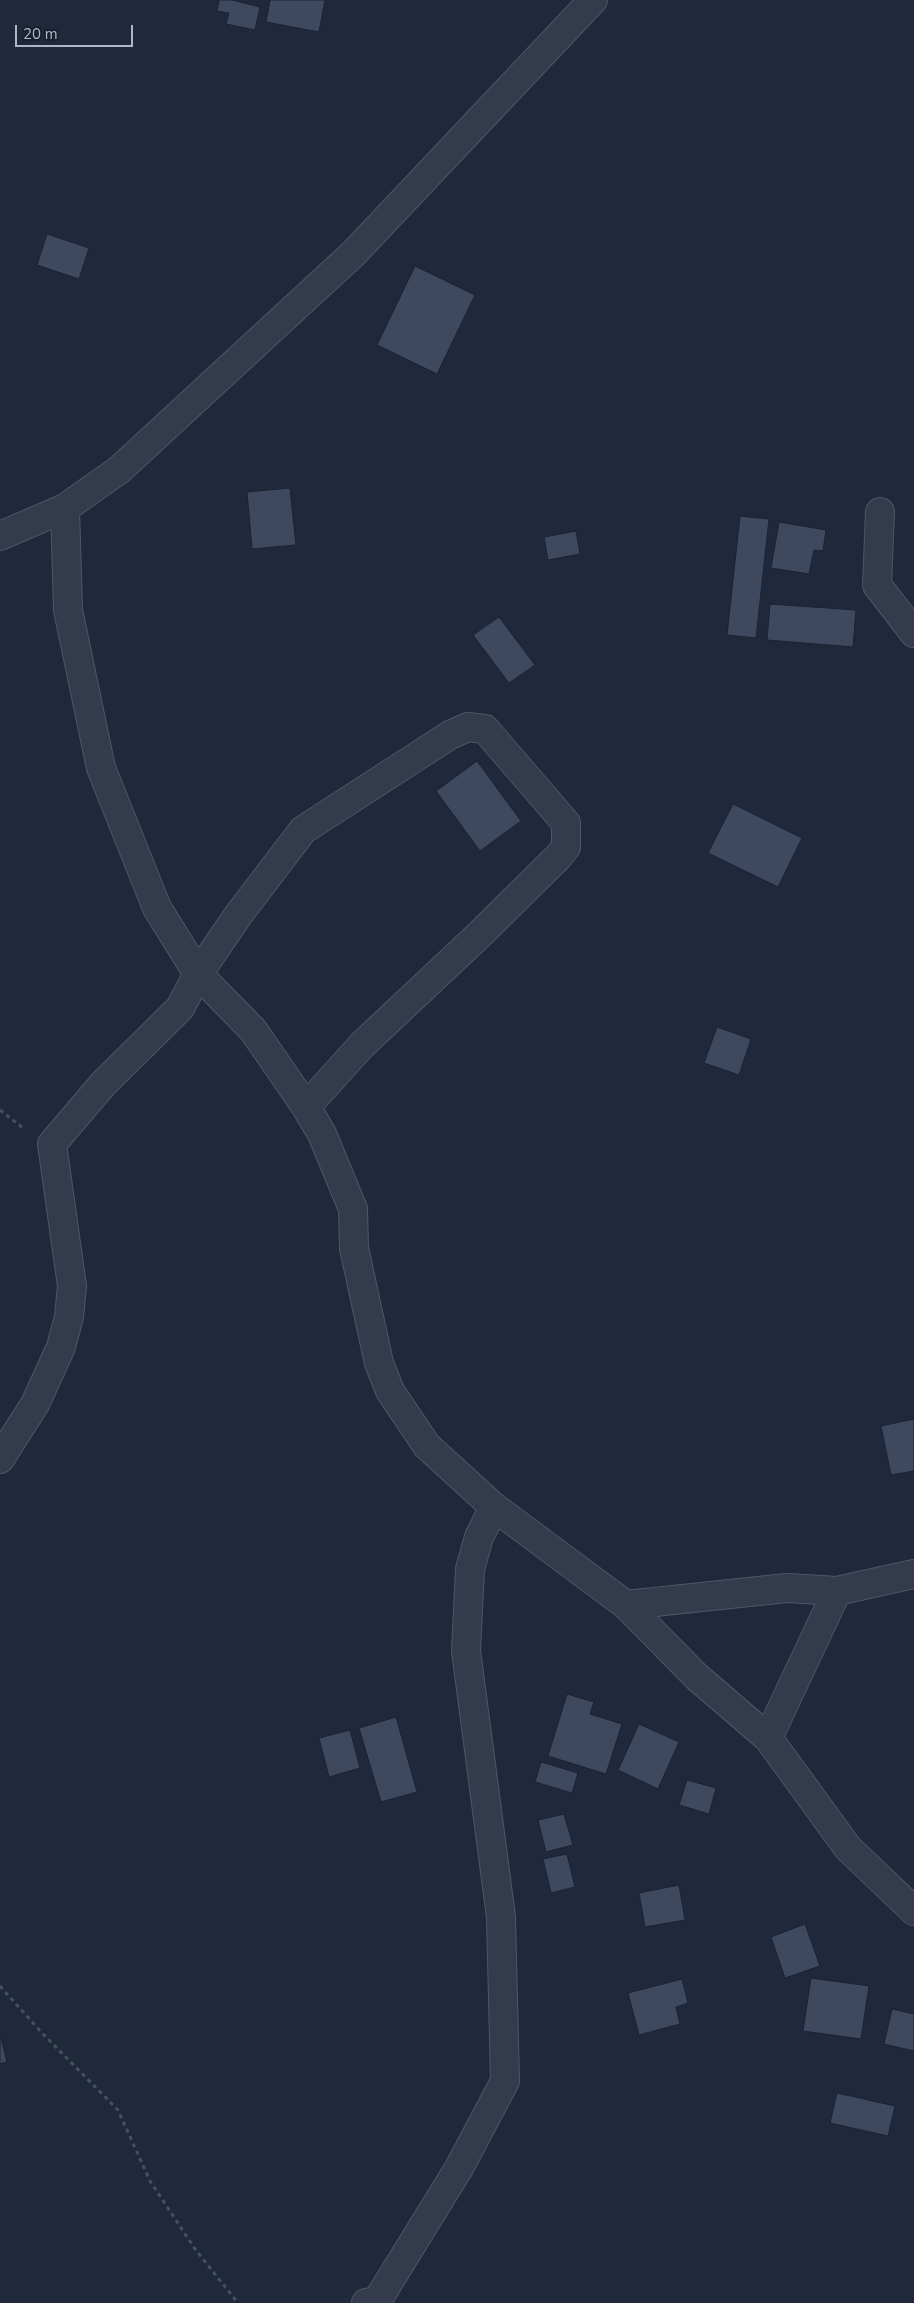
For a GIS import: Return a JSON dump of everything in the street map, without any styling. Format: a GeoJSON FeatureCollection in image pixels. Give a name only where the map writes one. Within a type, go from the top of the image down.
{"type":"FeatureCollection","features":[{"type":"Feature","properties":{"kind":"street"},"geometry":{"type":"LineString","coordinates":[[0,536],[65,508],[119,470],[354,253],[593,0]]}},
{"type":"Feature","properties":{"kind":"street"},"geometry":{"type":"LineString","coordinates":[[65,508],[68,610],[101,768],[157,908],[198,974],[253,1030],[306,1107],[322,1134],[353,1209],[354,1248],[379,1363],[390,1391],[427,1446],[494,1507],[626,1605],[697,1677],[768,1738],[848,1848],[914,1910]]}},
{"type":"Feature","properties":{"kind":"street"},"geometry":{"type":"LineString","coordinates":[[880,512],[877,585],[914,633]]}},
{"type":"Feature","properties":{"kind":"street"},"geometry":{"type":"LineString","coordinates":[[0,1458],[35,1404],[61,1347],[69,1317],[72,1286],[52,1144],[103,1084],[180,1008],[198,974],[239,914],[303,830],[450,735],[468,727],[485,730],[566,823],[566,846],[558,857],[362,1045],[306,1107]]}},
{"type":"Feature","properties":{"kind":"street"},"geometry":{"type":"LineString","coordinates":[[374,2302],[459,2168],[505,2081],[500,1916],[466,1651],[470,1569],[479,1537],[494,1507]]}},
{"type":"Feature","properties":{"kind":"street"},"geometry":{"type":"LineString","coordinates":[[626,1605],[787,1588],[837,1591],[914,1574]]}},
{"type":"Feature","properties":{"kind":"street"},"geometry":{"type":"LineString","coordinates":[[768,1738],[837,1591]]}},
{"type":"Feature","properties":{"kind":"path"},"geometry":{"type":"LineString","coordinates":[[0,1986],[42,2033],[118,2110],[150,2181],[194,2249],[238,2303]]}},
{"type":"Feature","properties":{"kind":"building"},"geometry":{"type":"Polygon","coordinates":[[[219,0],[232,0],[260,7],[255,30],[226,24],[229,13],[217,11],[219,0]]]}},
{"type":"Feature","properties":{"kind":"building"},"geometry":{"type":"Polygon","coordinates":[[[270,0],[325,0],[319,32],[266,22],[270,0]]]}},
{"type":"Feature","properties":{"kind":"building"},"geometry":{"type":"Polygon","coordinates":[[[47,234],[89,248],[79,279],[37,265],[47,234]]]}},
{"type":"Feature","properties":{"kind":"building"},"geometry":{"type":"Polygon","coordinates":[[[415,266],[475,295],[437,374],[377,345],[415,266]]]}},
{"type":"Feature","properties":{"kind":"building"},"geometry":{"type":"Polygon","coordinates":[[[290,488],[296,545],[252,549],[247,492],[290,488]]]}},
{"type":"Feature","properties":{"kind":"building"},"geometry":{"type":"Polygon","coordinates":[[[740,516],[769,519],[756,638],[727,635],[740,516]]]}},
{"type":"Feature","properties":{"kind":"building"},"geometry":{"type":"Polygon","coordinates":[[[779,522],[826,530],[823,551],[814,550],[809,574],[771,568],[779,522]]]}},
{"type":"Feature","properties":{"kind":"building"},"geometry":{"type":"Polygon","coordinates":[[[576,531],[580,554],[548,560],[544,537],[576,531]]]}},
{"type":"Feature","properties":{"kind":"building"},"geometry":{"type":"Polygon","coordinates":[[[770,604],[856,610],[853,647],[767,640],[770,604]]]}},
{"type":"Feature","properties":{"kind":"building"},"geometry":{"type":"Polygon","coordinates":[[[499,617],[535,665],[509,683],[473,635],[499,617]]]}},
{"type":"Feature","properties":{"kind":"building"},"geometry":{"type":"Polygon","coordinates":[[[477,761],[521,821],[480,851],[436,791],[477,761]]]}},
{"type":"Feature","properties":{"kind":"building"},"geometry":{"type":"Polygon","coordinates":[[[733,804],[802,838],[778,887],[708,853],[733,804]]]}},
{"type":"Feature","properties":{"kind":"building"},"geometry":{"type":"Polygon","coordinates":[[[717,1027],[751,1039],[739,1075],[704,1063],[717,1027]]]}},
{"type":"Feature","properties":{"kind":"building"},"geometry":{"type":"Polygon","coordinates":[[[914,1419],[914,1471],[891,1475],[881,1426],[914,1419]]]}},
{"type":"Feature","properties":{"kind":"building"},"geometry":{"type":"Polygon","coordinates":[[[567,1694],[594,1702],[590,1714],[622,1724],[606,1774],[548,1756],[567,1694]]]}},
{"type":"Feature","properties":{"kind":"building"},"geometry":{"type":"Polygon","coordinates":[[[396,1717],[417,1792],[381,1802],[359,1728],[396,1717]]]}},
{"type":"Feature","properties":{"kind":"building"},"geometry":{"type":"Polygon","coordinates":[[[639,1724],[679,1742],[658,1789],[618,1770],[639,1724]]]}},
{"type":"Feature","properties":{"kind":"building"},"geometry":{"type":"Polygon","coordinates":[[[350,1730],[360,1768],[329,1777],[319,1738],[350,1730]]]}},
{"type":"Feature","properties":{"kind":"building"},"geometry":{"type":"Polygon","coordinates":[[[541,1762],[578,1773],[572,1793],[535,1782],[541,1762]]]}},
{"type":"Feature","properties":{"kind":"building"},"geometry":{"type":"Polygon","coordinates":[[[687,1780],[716,1788],[709,1814],[679,1805],[687,1780]]]}},
{"type":"Feature","properties":{"kind":"building"},"geometry":{"type":"Polygon","coordinates":[[[564,1814],[573,1845],[546,1852],[538,1820],[564,1814]]]}},
{"type":"Feature","properties":{"kind":"building"},"geometry":{"type":"Polygon","coordinates":[[[567,1854],[575,1887],[551,1893],[543,1859],[567,1854]]]}},
{"type":"Feature","properties":{"kind":"building"},"geometry":{"type":"Polygon","coordinates":[[[679,1885],[685,1920],[645,1927],[639,1893],[679,1885]]]}},
{"type":"Feature","properties":{"kind":"building"},"geometry":{"type":"Polygon","coordinates":[[[805,1924],[820,1966],[785,1978],[771,1937],[805,1924]]]}},
{"type":"Feature","properties":{"kind":"building"},"geometry":{"type":"Polygon","coordinates":[[[811,1978],[869,1986],[861,2039],[803,2031],[811,1978]]]}},
{"type":"Feature","properties":{"kind":"building"},"geometry":{"type":"Polygon","coordinates":[[[682,1979],[688,2003],[676,2007],[680,2024],[639,2035],[628,1993],[682,1979]]]}},
{"type":"Feature","properties":{"kind":"building"},"geometry":{"type":"Polygon","coordinates":[[[892,2009],[914,2014],[914,2051],[884,2044],[892,2009]]]}},
{"type":"Feature","properties":{"kind":"building"},"geometry":{"type":"Polygon","coordinates":[[[0,2034],[7,2062],[0,2064],[0,2034]]]}},
{"type":"Feature","properties":{"kind":"building"},"geometry":{"type":"Polygon","coordinates":[[[837,2093],[895,2106],[888,2136],[830,2123],[837,2093]]]}}]}
